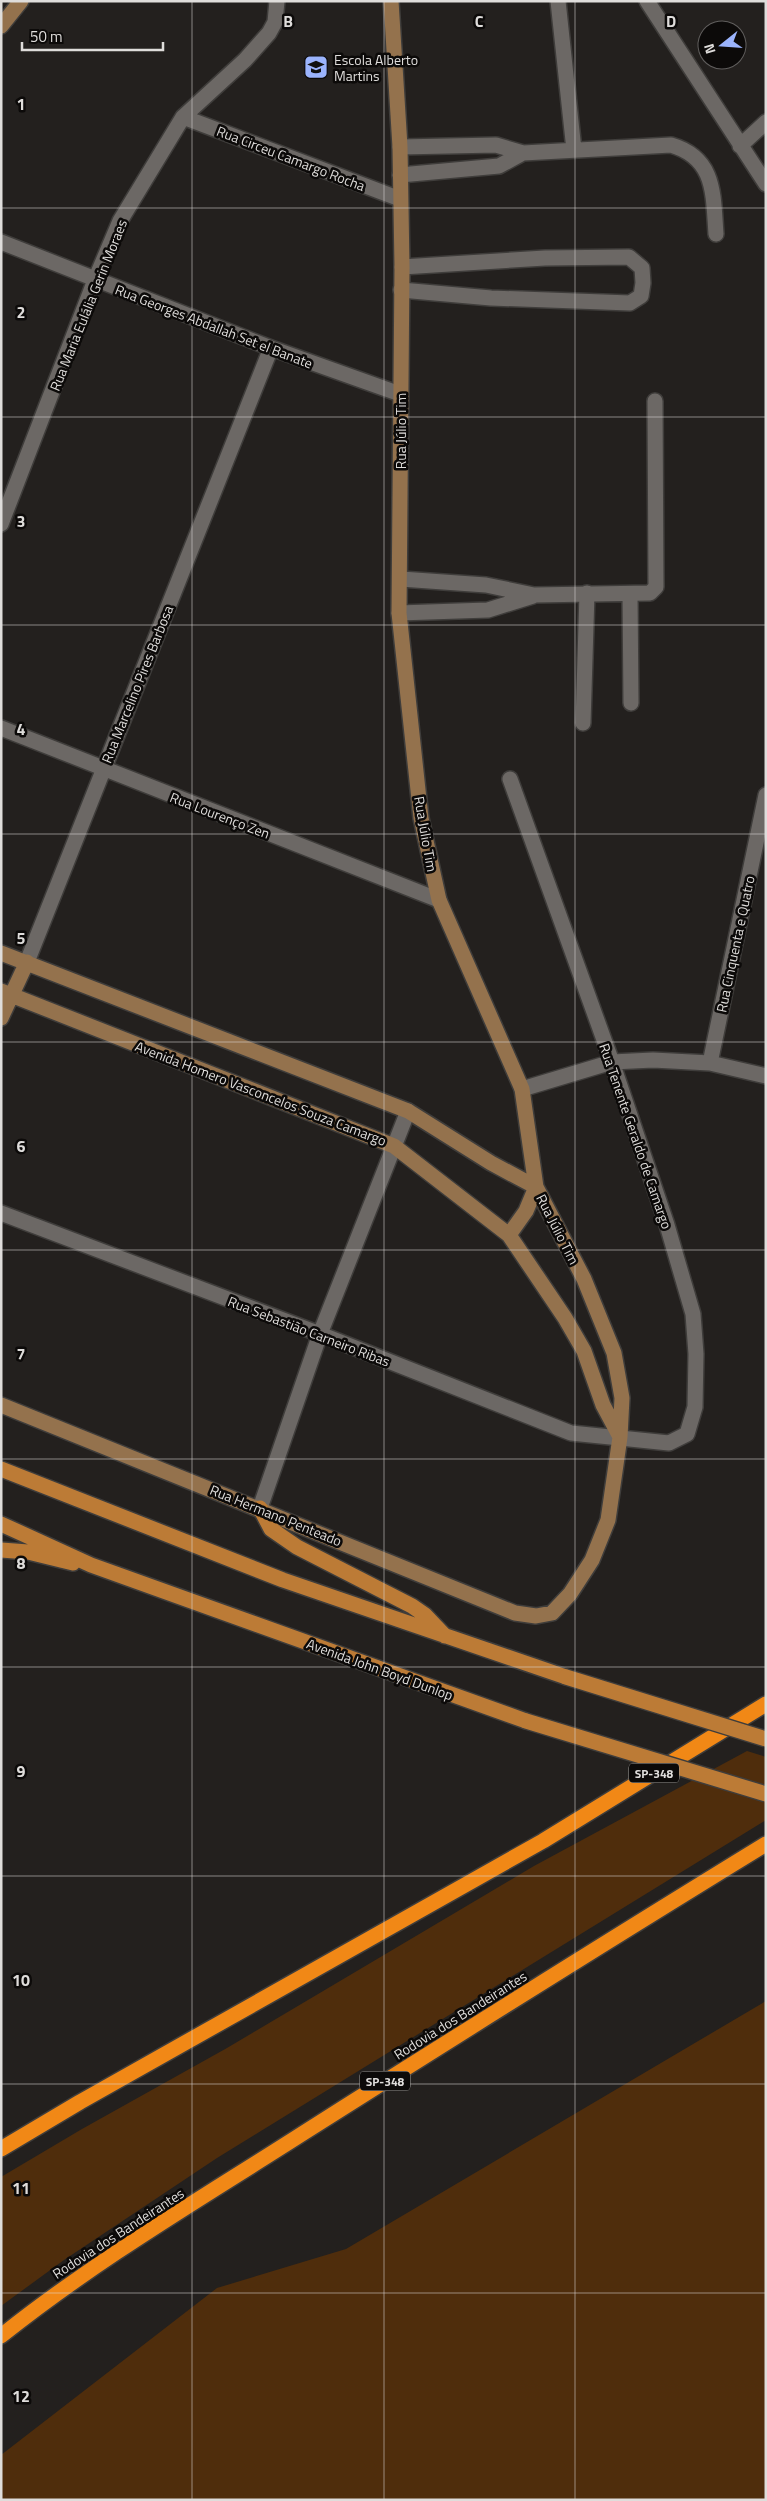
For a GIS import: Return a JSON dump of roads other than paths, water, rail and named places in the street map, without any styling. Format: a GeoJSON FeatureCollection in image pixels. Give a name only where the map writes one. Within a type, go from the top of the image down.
{"type":"FeatureCollection","features":[{"type":"Feature","properties":{"kind":"highway","name":"SP-348"},"geometry":{"type":"LineString","coordinates":[[1,2150],[80,2102],[543,1841],[766,1704]]}},
{"type":"Feature","properties":{"kind":"highway","name":"Rodovia dos Bandeirantes"},"geometry":{"type":"LineString","coordinates":[[1,2336],[69,2284],[158,2225],[571,1963],[766,1844]]}},
{"type":"Feature","properties":{"kind":"main road"},"geometry":{"type":"LineString","coordinates":[[1,26],[21,1]]}},
{"type":"Feature","properties":{"kind":"main road","name":"Rua Júlio Tim"},"geometry":{"type":"LineString","coordinates":[[391,1],[400,147],[402,267],[399,613],[422,818],[440,900],[522,1089],[536,1187],[584,1279],[614,1353],[622,1398],[620,1436],[608,1520],[592,1560],[570,1594],[552,1613]]}},
{"type":"Feature","properties":{"kind":"main road"},"geometry":{"type":"LineString","coordinates":[[1,952],[408,1111],[491,1163],[536,1187],[526,1212],[509,1235]]}},
{"type":"Feature","properties":{"kind":"main road","name":"Rua Marcelino Pires Barbosa"},"geometry":{"type":"LineString","coordinates":[[1,1018],[6,993],[27,962]]}},
{"type":"Feature","properties":{"kind":"main road","name":"Avenida Homero Vasconcelos Souza Camargo"},"geometry":{"type":"LineString","coordinates":[[6,993],[394,1146],[509,1235],[565,1318],[584,1351],[603,1405],[620,1436]]}},
{"type":"Feature","properties":{"kind":"main road","name":"Rua Hermano Penteado"},"geometry":{"type":"LineString","coordinates":[[1,1405],[260,1508],[515,1613],[536,1616],[552,1613]]}},
{"type":"Feature","properties":{"kind":"main road"},"geometry":{"type":"LineString","coordinates":[[1,1469],[283,1580],[566,1677],[766,1740]]}},
{"type":"Feature","properties":{"kind":"main road"},"geometry":{"type":"LineString","coordinates":[[260,1508],[271,1529],[297,1547],[412,1606],[425,1615],[446,1637]]}},
{"type":"Feature","properties":{"kind":"main road","name":"Avenida John Boyd Dunlop"},"geometry":{"type":"LineString","coordinates":[[1,1524],[91,1565],[526,1721],[766,1794]]}},
{"type":"Feature","properties":{"kind":"main road"},"geometry":{"type":"LineString","coordinates":[[1,1550],[28,1552],[63,1562],[91,1565]]}},
{"type":"Feature","properties":{"kind":"street","name":"Rua Maria Eulália Gerin Moraes"},"geometry":{"type":"LineString","coordinates":[[1,524],[95,280],[120,221],[183,117],[245,60],[269,33],[275,22],[277,1]]}},
{"type":"Feature","properties":{"kind":"street"},"geometry":{"type":"LineString","coordinates":[[558,1],[574,150]]}},
{"type":"Feature","properties":{"kind":"street"},"geometry":{"type":"LineString","coordinates":[[647,1],[766,184]]}},
{"type":"Feature","properties":{"kind":"street","name":"Rua Circeu Camargo Rocha"},"geometry":{"type":"LineString","coordinates":[[183,117],[400,199]]}},
{"type":"Feature","properties":{"kind":"street"},"geometry":{"type":"LineString","coordinates":[[740,146],[766,122]]}},
{"type":"Feature","properties":{"kind":"street"},"geometry":{"type":"LineString","coordinates":[[400,147],[496,145],[523,153],[671,144],[687,149],[706,169],[713,185],[716,234]]}},
{"type":"Feature","properties":{"kind":"street"},"geometry":{"type":"LineString","coordinates":[[400,176],[499,166],[523,153]]}},
{"type":"Feature","properties":{"kind":"street","name":"Rua Georges Abdallah Set el Banate"},"geometry":{"type":"LineString","coordinates":[[1,242],[271,348],[400,394]]}},
{"type":"Feature","properties":{"kind":"street"},"geometry":{"type":"LineString","coordinates":[[401,290],[491,298],[630,303],[641,296],[643,283],[642,268],[629,257],[545,258],[402,267]]}},
{"type":"Feature","properties":{"kind":"street","name":"Rua Marcelino Pires Barbosa"},"geometry":{"type":"LineString","coordinates":[[27,962],[271,348]]}},
{"type":"Feature","properties":{"kind":"street"},"geometry":{"type":"LineString","coordinates":[[400,579],[486,585],[534,595],[650,593],[656,587],[655,401]]}},
{"type":"Feature","properties":{"kind":"street"},"geometry":{"type":"LineString","coordinates":[[583,723],[587,594]]}},
{"type":"Feature","properties":{"kind":"street"},"geometry":{"type":"LineString","coordinates":[[630,594],[630,703]]}},
{"type":"Feature","properties":{"kind":"street"},"geometry":{"type":"LineString","coordinates":[[399,613],[488,610],[534,595]]}},
{"type":"Feature","properties":{"kind":"street","name":"Rua Lourenço Zen"},"geometry":{"type":"LineString","coordinates":[[1,728],[103,770],[440,900]]}},
{"type":"Feature","properties":{"kind":"street","name":"Rua Tenente Geraldo de Camargo"},"geometry":{"type":"LineString","coordinates":[[510,779],[612,1062],[667,1224],[694,1314],[696,1354],[695,1407],[687,1434],[669,1443],[646,1442],[620,1436]]}},
{"type":"Feature","properties":{"kind":"street","name":"Rua Cinquenta e Quatro"},"geometry":{"type":"LineString","coordinates":[[710,1063],[766,795]]}},
{"type":"Feature","properties":{"kind":"street"},"geometry":{"type":"LineString","coordinates":[[522,1089],[612,1062],[654,1060],[710,1063],[766,1076]]}},
{"type":"Feature","properties":{"kind":"street"},"geometry":{"type":"LineString","coordinates":[[260,1508],[320,1334],[408,1111]]}},
{"type":"Feature","properties":{"kind":"street","name":"Rua Sebastião Carneiro Ribas"},"geometry":{"type":"LineString","coordinates":[[1,1213],[320,1334],[571,1433],[620,1436]]}},
{"type":"Feature","properties":{"kind":"place","name":"Escola Alberto Martins"},"geometry":{"type":"Point","coordinates":[316,67]}}]}
